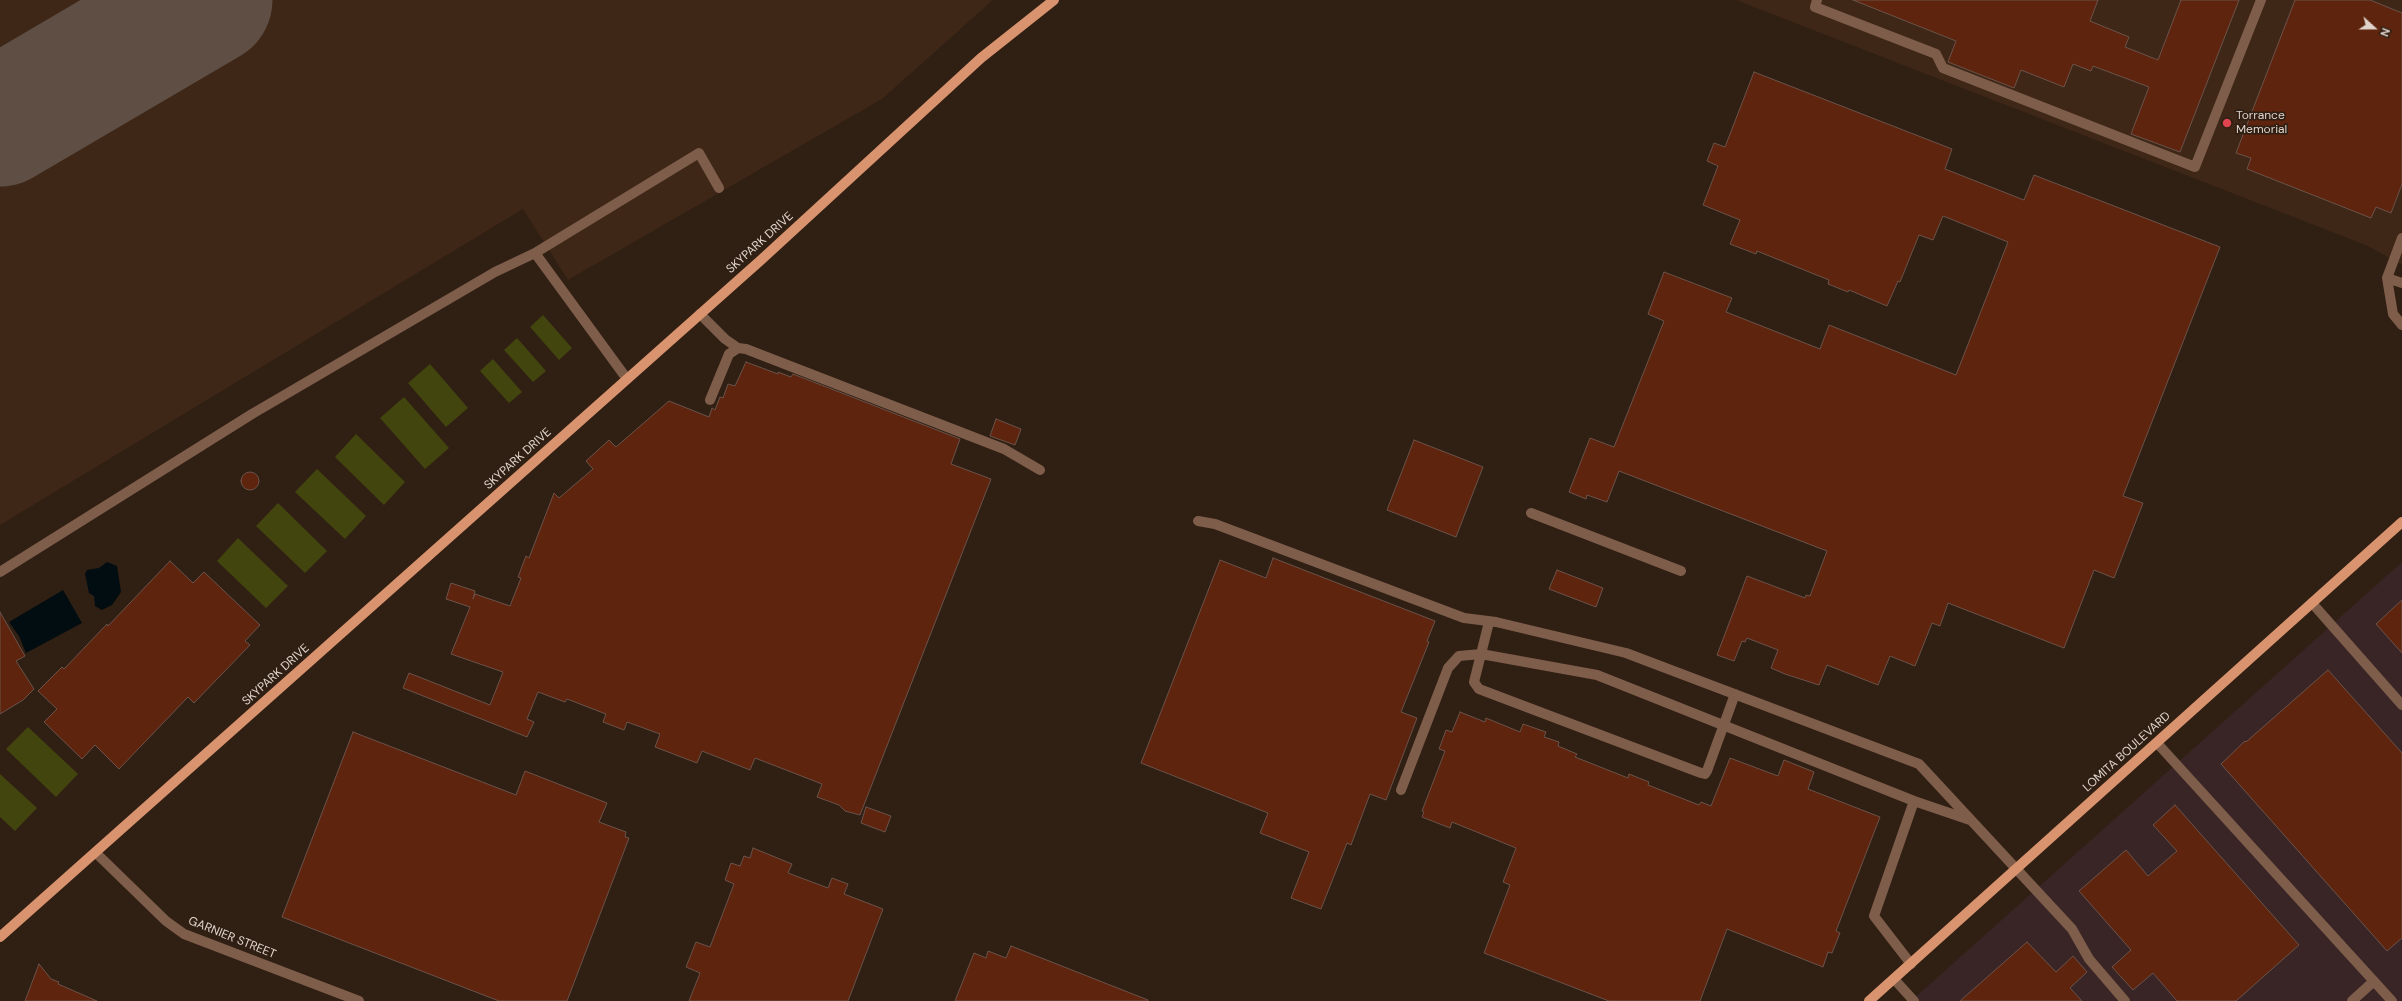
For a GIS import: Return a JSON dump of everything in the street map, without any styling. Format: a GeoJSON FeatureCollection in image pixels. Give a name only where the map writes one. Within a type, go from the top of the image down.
{"type":"FeatureCollection","features":[{"type":"Feature","properties":{"kind":"main road","name":"SKYPARK DRIVE"},"geometry":{"type":"LineString","coordinates":[[0,937],[700,314],[980,58],[1054,0]]}},
{"type":"Feature","properties":{"kind":"main road","name":"LOMITA BOULEVARD"},"geometry":{"type":"LineString","coordinates":[[1869,1001],[2402,522]]}},
{"type":"Feature","properties":{"kind":"street"},"geometry":{"type":"LineString","coordinates":[[1817,0],[1815,7],[1936,54],[1943,68],[2195,167],[2261,0]]}},
{"type":"Feature","properties":{"kind":"street"},"geometry":{"type":"LineString","coordinates":[[0,572],[252,414],[496,272],[535,253],[699,153],[719,188]]}},
{"type":"Feature","properties":{"kind":"street"},"geometry":{"type":"LineString","coordinates":[[2402,238],[2387,278],[2393,314],[2402,325]]}},
{"type":"Feature","properties":{"kind":"street"},"geometry":{"type":"LineString","coordinates":[[535,253],[627,379]]}},
{"type":"Feature","properties":{"kind":"street"},"geometry":{"type":"LineString","coordinates":[[2387,278],[2402,283]]}},
{"type":"Feature","properties":{"kind":"street"},"geometry":{"type":"LineString","coordinates":[[700,314],[724,339],[738,348],[746,349],[1004,449],[1040,470]]}},
{"type":"Feature","properties":{"kind":"street"},"geometry":{"type":"LineString","coordinates":[[710,400],[729,354],[738,348]]}},
{"type":"Feature","properties":{"kind":"street"},"geometry":{"type":"LineString","coordinates":[[1531,513],[1681,571]]}},
{"type":"Feature","properties":{"kind":"street"},"geometry":{"type":"LineString","coordinates":[[1198,522],[1215,524],[1464,618],[1489,622],[1626,653],[1919,764],[2018,868],[2072,929],[2089,959],[2125,1001]]}},
{"type":"Feature","properties":{"kind":"street"},"geometry":{"type":"LineString","coordinates":[[2312,603],[2402,705]]}},
{"type":"Feature","properties":{"kind":"street"},"geometry":{"type":"LineString","coordinates":[[1489,622],[1474,682],[1480,689],[1701,773],[1705,774],[1707,771],[1735,694]]}},
{"type":"Feature","properties":{"kind":"street"},"geometry":{"type":"LineString","coordinates":[[1401,790],[1448,668],[1459,656],[1481,654],[1597,676],[1914,801],[1972,820]]}},
{"type":"Feature","properties":{"kind":"street"},"geometry":{"type":"LineString","coordinates":[[2157,743],[2392,1001]]}},
{"type":"Feature","properties":{"kind":"street"},"geometry":{"type":"LineString","coordinates":[[1910,964],[1874,916],[1914,801]]}},
{"type":"Feature","properties":{"kind":"street","name":"GARNIER STREET"},"geometry":{"type":"LineString","coordinates":[[96,853],[166,921],[184,934],[359,1001]]}},
{"type":"Feature","properties":{"kind":"street"},"geometry":{"type":"LineString","coordinates":[[1894,979],[1914,1001]]}},
{"type":"Feature","properties":{"kind":"street"},"geometry":{"type":"LineString","coordinates":[[2352,1001],[2374,981]]}},
{"type":"Feature","properties":{"kind":"shaded area"},"geometry":{"type":"Polygon","coordinates":[[[0,0],[993,0],[882,99],[568,280],[523,209],[0,525],[0,0]]]}},
{"type":"Feature","properties":{"kind":"shaded area","name":"Torrance Memorial"},"geometry":{"type":"Polygon","coordinates":[[[1736,0],[2402,0],[2402,265],[2368,246],[1736,0]]]}},
{"type":"Feature","properties":{"kind":"shaded area"},"geometry":{"type":"Polygon","coordinates":[[[543,315],[572,348],[559,360],[530,327],[543,315]]]}},
{"type":"Feature","properties":{"kind":"shaded area"},"geometry":{"type":"Polygon","coordinates":[[[517,338],[546,371],[533,382],[504,350],[517,338]]]}},
{"type":"Feature","properties":{"kind":"shaded area"},"geometry":{"type":"Polygon","coordinates":[[[493,359],[522,392],[509,403],[480,371],[493,359]]]}},
{"type":"Feature","properties":{"kind":"shaded area"},"geometry":{"type":"Polygon","coordinates":[[[430,364],[468,408],[446,427],[408,383],[430,364]]]}},
{"type":"Feature","properties":{"kind":"shaded area"},"geometry":{"type":"Polygon","coordinates":[[[404,397],[449,448],[425,469],[380,418],[404,397]]]}},
{"type":"Feature","properties":{"kind":"shaded area"},"geometry":{"type":"Polygon","coordinates":[[[356,434],[405,482],[384,505],[335,457],[356,434]]]}},
{"type":"Feature","properties":{"kind":"shaded area"},"geometry":{"type":"Polygon","coordinates":[[[317,469],[366,516],[345,539],[295,492],[317,469]]]}},
{"type":"Feature","properties":{"kind":"shaded area"},"geometry":{"type":"Polygon","coordinates":[[[278,503],[327,551],[305,573],[256,526],[278,503]]]}},
{"type":"Feature","properties":{"kind":"shaded area"},"geometry":{"type":"Polygon","coordinates":[[[238,538],[288,586],[266,608],[217,561],[238,538]]]}},
{"type":"Feature","properties":{"kind":"shaded area"},"geometry":{"type":"Polygon","coordinates":[[[107,562],[117,566],[121,592],[112,605],[102,610],[95,606],[94,596],[89,593],[85,574],[87,570],[99,568],[107,562]]]}},
{"type":"Feature","properties":{"kind":"shaded area"},"geometry":{"type":"Polygon","coordinates":[[[2402,562],[2402,1001],[1911,1001],[2402,562]]]}},
{"type":"Feature","properties":{"kind":"shaded area"},"geometry":{"type":"Polygon","coordinates":[[[63,590],[82,623],[26,653],[19,636],[9,622],[63,590]]]}},
{"type":"Feature","properties":{"kind":"shaded area"},"geometry":{"type":"Polygon","coordinates":[[[28,727],[78,774],[56,797],[6,749],[28,727]]]}},
{"type":"Feature","properties":{"kind":"shaded area"},"geometry":{"type":"Polygon","coordinates":[[[0,774],[37,808],[15,831],[0,817],[0,774]]]}},
{"type":"Feature","properties":{"kind":"building"},"geometry":{"type":"Polygon","coordinates":[[[1853,0],[2098,0],[2090,21],[2129,37],[2125,47],[2158,60],[2181,0],[2239,0],[2180,152],[2131,134],[2149,87],[2093,66],[2091,71],[2073,64],[2064,87],[2021,70],[2014,88],[1948,62],[1956,41],[1853,0]]]}},
{"type":"Feature","properties":{"kind":"building"},"geometry":{"type":"Polygon","coordinates":[[[2295,0],[2370,0],[2402,13],[2402,184],[2391,213],[2376,207],[2371,218],[2247,169],[2251,158],[2236,153],[2295,0]]]}},
{"type":"Feature","properties":{"kind":"building"},"geometry":{"type":"Polygon","coordinates":[[[1754,72],[1952,149],[1945,169],[2024,200],[2034,175],[2220,247],[2123,496],[2143,503],[2114,578],[2094,570],[2064,648],[1948,603],[1940,626],[1932,623],[1915,666],[1890,656],[1878,685],[1827,665],[1819,685],[1785,674],[1771,668],[1778,650],[1747,638],[1745,642],[1742,641],[1734,661],[1717,655],[1747,576],[1805,598],[1806,595],[1810,596],[1827,551],[1619,471],[1607,502],[1587,495],[1586,499],[1569,492],[1590,438],[1614,447],[1664,321],[1648,314],[1664,272],[1732,298],[1726,312],[1820,349],[1829,325],[1956,375],[2008,242],[1943,216],[1933,240],[1919,235],[1900,282],[1898,281],[1887,306],[1849,290],[1848,292],[1828,284],[1829,280],[1757,251],[1756,254],[1730,244],[1740,220],[1703,205],[1718,166],[1707,161],[1714,143],[1725,147],[1754,72]]]}},
{"type":"Feature","properties":{"kind":"building"},"geometry":{"type":"Polygon","coordinates":[[[746,362],[778,374],[778,372],[791,377],[793,374],[960,439],[951,464],[991,479],[860,815],[845,811],[839,805],[817,797],[822,784],[755,758],[750,770],[702,751],[697,763],[655,747],[660,734],[627,722],[624,730],[603,722],[606,714],[567,699],[565,702],[538,692],[527,719],[534,722],[527,737],[403,688],[409,673],[490,705],[503,672],[451,654],[470,607],[446,599],[451,583],[475,591],[473,599],[475,594],[510,606],[521,578],[518,577],[526,556],[529,558],[554,493],[559,498],[593,469],[586,461],[609,440],[616,447],[669,401],[709,417],[712,408],[715,410],[720,397],[723,398],[728,384],[735,386],[746,362]]]}},
{"type":"Feature","properties":{"kind":"building"},"geometry":{"type":"Polygon","coordinates":[[[996,419],[1021,429],[1015,445],[990,436],[996,419]]]}},
{"type":"Feature","properties":{"kind":"building"},"geometry":{"type":"Polygon","coordinates":[[[1414,440],[1483,467],[1456,537],[1387,510],[1414,440]]]}},
{"type":"Feature","properties":{"kind":"building"},"geometry":{"type":"Polygon","coordinates":[[[250,472],[256,475],[259,481],[256,487],[250,490],[244,487],[241,481],[244,475],[250,472]]]}},
{"type":"Feature","properties":{"kind":"building"},"geometry":{"type":"Polygon","coordinates":[[[1273,558],[1435,621],[1427,641],[1429,642],[1401,712],[1417,718],[1386,800],[1370,794],[1351,845],[1347,843],[1321,909],[1291,898],[1309,852],[1260,833],[1268,813],[1141,763],[1220,560],[1266,578],[1273,558]]]}},
{"type":"Feature","properties":{"kind":"building"},"geometry":{"type":"Polygon","coordinates":[[[170,561],[193,583],[204,572],[260,625],[245,641],[250,645],[194,703],[188,697],[119,769],[95,745],[82,759],[44,722],[57,709],[38,691],[62,667],[64,669],[107,624],[108,626],[170,561]]]}},
{"type":"Feature","properties":{"kind":"building"},"geometry":{"type":"Polygon","coordinates":[[[1557,570],[1603,588],[1596,607],[1549,589],[1557,570]]]}},
{"type":"Feature","properties":{"kind":"building"},"geometry":{"type":"Polygon","coordinates":[[[2402,600],[2402,653],[2376,624],[2402,600]]]}},
{"type":"Feature","properties":{"kind":"building"},"geometry":{"type":"Polygon","coordinates":[[[0,612],[25,656],[16,661],[34,689],[23,700],[0,714],[0,612]]]}},
{"type":"Feature","properties":{"kind":"building"},"geometry":{"type":"Polygon","coordinates":[[[2328,670],[2402,753],[2402,938],[2387,951],[2221,764],[2245,741],[2246,742],[2328,670]]]}},
{"type":"Feature","properties":{"kind":"building"},"geometry":{"type":"Polygon","coordinates":[[[1460,712],[1485,722],[1486,718],[1520,732],[1523,724],[1546,732],[1544,737],[1559,742],[1558,746],[1577,754],[1575,757],[1628,778],[1629,774],[1649,782],[1648,785],[1699,805],[1701,802],[1711,806],[1730,758],[1778,776],[1784,760],[1814,772],[1808,789],[1880,817],[1836,931],[1840,933],[1832,953],[1828,952],[1823,967],[1727,929],[1700,1001],[1609,1001],[1484,953],[1510,885],[1503,882],[1516,848],[1452,822],[1450,828],[1422,817],[1424,812],[1422,811],[1445,751],[1439,749],[1446,730],[1452,732],[1460,712]]]}},
{"type":"Feature","properties":{"kind":"building"},"geometry":{"type":"Polygon","coordinates":[[[353,732],[516,795],[525,771],[607,803],[599,822],[626,832],[625,837],[629,838],[567,1001],[499,1001],[282,917],[353,732]]]}},
{"type":"Feature","properties":{"kind":"building"},"geometry":{"type":"Polygon","coordinates":[[[2175,805],[2299,945],[2236,1001],[2177,1001],[2153,973],[2133,990],[2112,967],[2131,950],[2079,891],[2126,850],[2148,876],[2177,851],[2153,825],[2175,805]]]}},
{"type":"Feature","properties":{"kind":"building"},"geometry":{"type":"Polygon","coordinates":[[[866,807],[891,816],[885,832],[861,823],[866,807]]]}},
{"type":"Feature","properties":{"kind":"building"},"geometry":{"type":"Polygon","coordinates":[[[753,848],[792,864],[788,873],[828,888],[832,878],[848,884],[844,894],[883,909],[848,1001],[689,1001],[700,973],[686,967],[696,942],[710,947],[734,884],[725,880],[731,863],[740,866],[744,856],[750,858],[753,848]]]}},
{"type":"Feature","properties":{"kind":"building"},"geometry":{"type":"Polygon","coordinates":[[[2027,942],[2056,972],[2073,956],[2087,972],[2070,988],[2082,1001],[1960,1001],[2027,942]]]}},
{"type":"Feature","properties":{"kind":"building"},"geometry":{"type":"Polygon","coordinates":[[[1011,946],[1148,1001],[955,1001],[974,953],[986,958],[988,951],[1006,958],[1011,946]]]}},
{"type":"Feature","properties":{"kind":"building"},"geometry":{"type":"Polygon","coordinates":[[[39,964],[51,979],[59,982],[58,984],[97,1001],[25,1001],[39,964]]]}},
{"type":"Feature","properties":{"kind":"runway"},"geometry":{"type":"LineString","coordinates":[[0,122],[208,0]]}},
{"type":"Feature","properties":{"kind":"place","name":"Torrance Memorial"},"geometry":{"type":"Point","coordinates":[2227,123]}}]}
